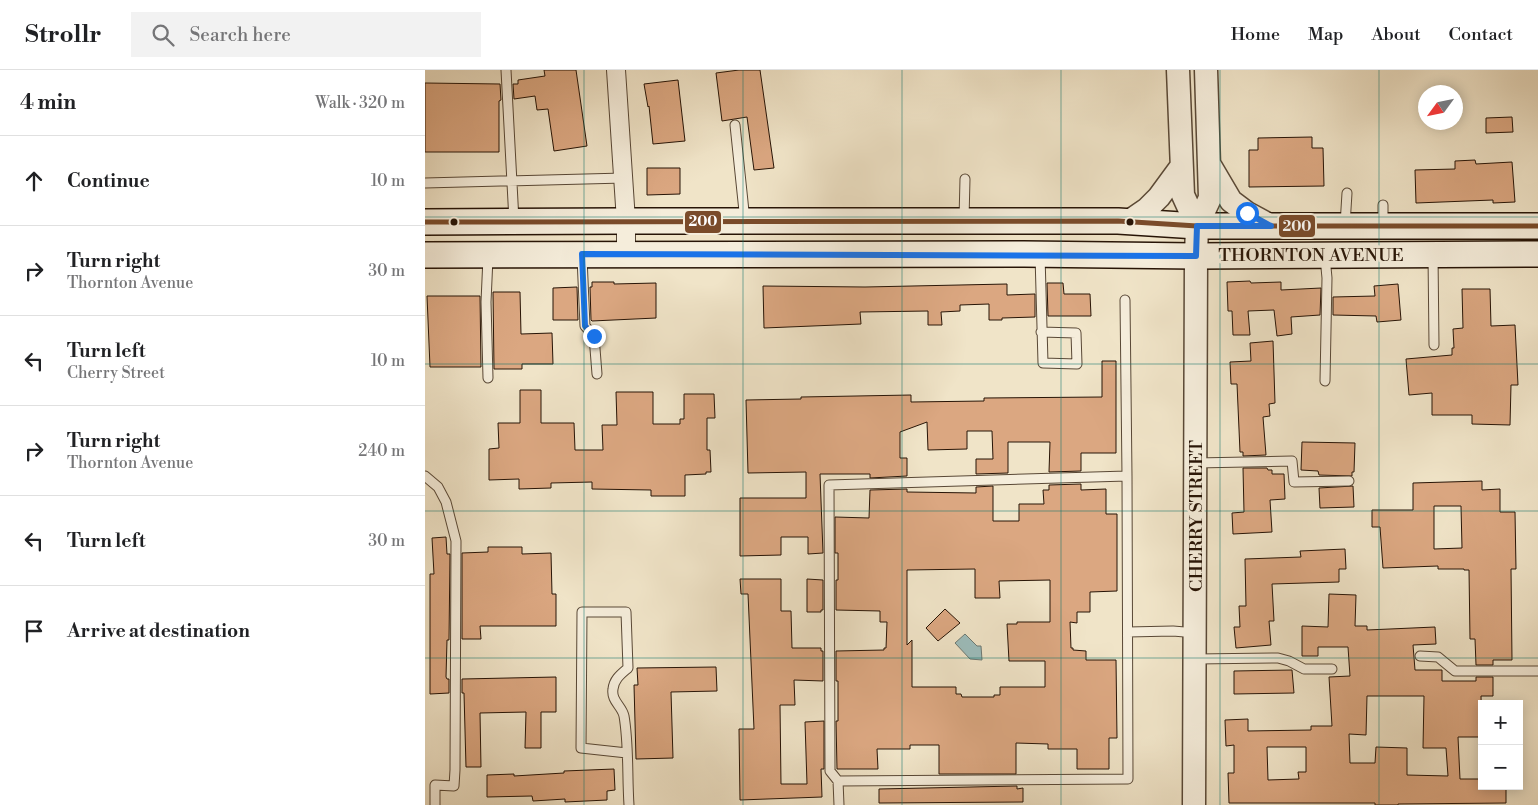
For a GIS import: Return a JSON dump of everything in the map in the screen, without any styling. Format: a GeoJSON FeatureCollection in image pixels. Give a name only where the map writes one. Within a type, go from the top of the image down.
{"type":"FeatureCollection","features":[{"type":"Feature","properties":{"kind":"main road","name":"THORNTON AVENUE"},"geometry":{"type":"LineString","coordinates":[[425,222],[964,221],[1128,222],[1197,226],[1345,226],[1383,215],[1538,226]]}},
{"type":"Feature","properties":{"kind":"main road","name":"THORNTON AVENUE"},"geometry":{"type":"LineString","coordinates":[[425,255],[1040,254],[1196,256],[1538,254]]}},
{"type":"Feature","properties":{"kind":"street"},"geometry":{"type":"LineString","coordinates":[[616,70],[627,221],[626,254]]}},
{"type":"Feature","properties":{"kind":"street","name":"CHERRY STREET"},"geometry":{"type":"LineString","coordinates":[[1178,70],[1183,195],[1197,226]]}},
{"type":"Feature","properties":{"kind":"street","name":"CHERRY STREET"},"geometry":{"type":"LineString","coordinates":[[1194,805],[1196,256],[1197,226],[1210,198],[1206,70]]}},
{"type":"Feature","properties":{"kind":"street"},"geometry":{"type":"LineString","coordinates":[[1209,164],[1231,201],[1247,213],[1271,226]]}},
{"type":"Feature","properties":{"kind":"street"},"geometry":{"type":"LineString","coordinates":[[1128,222],[1147,209],[1159,197],[1181,168]]}},
{"type":"Feature","properties":{"kind":"lane"},"geometry":{"type":"LineString","coordinates":[[506,70],[514,221]]}},
{"type":"Feature","properties":{"kind":"lane"},"geometry":{"type":"LineString","coordinates":[[735,125],[745,221]]}},
{"type":"Feature","properties":{"kind":"lane"},"geometry":{"type":"LineString","coordinates":[[425,183],[624,178]]}},
{"type":"Feature","properties":{"kind":"lane"},"geometry":{"type":"LineString","coordinates":[[964,221],[965,179]]}},
{"type":"Feature","properties":{"kind":"lane"},"geometry":{"type":"LineString","coordinates":[[1345,226],[1347,192]]}},
{"type":"Feature","properties":{"kind":"lane"},"geometry":{"type":"LineString","coordinates":[[488,254],[486,302],[488,378]]}},
{"type":"Feature","properties":{"kind":"lane"},"geometry":{"type":"LineString","coordinates":[[582,254],[585,326],[594,336],[597,374]]}},
{"type":"Feature","properties":{"kind":"lane"},"geometry":{"type":"LineString","coordinates":[[1040,254],[1041,332],[1043,363],[1077,364],[1076,333],[1041,332]]}},
{"type":"Feature","properties":{"kind":"lane"},"geometry":{"type":"LineString","coordinates":[[1433,254],[1434,345]]}},
{"type":"Feature","properties":{"kind":"lane"},"geometry":{"type":"LineString","coordinates":[[1325,255],[1327,278],[1325,381]]}},
{"type":"Feature","properties":{"kind":"lane"},"geometry":{"type":"LineString","coordinates":[[838,781],[1128,779],[1125,300]]}},
{"type":"Feature","properties":{"kind":"lane"},"geometry":{"type":"LineString","coordinates":[[1196,463],[1292,461],[1294,482],[1349,481]]}},
{"type":"Feature","properties":{"kind":"lane"},"geometry":{"type":"LineString","coordinates":[[425,476],[438,487],[446,502],[456,541],[455,770],[453,786],[425,786]]}},
{"type":"Feature","properties":{"kind":"lane"},"geometry":{"type":"LineString","coordinates":[[839,805],[838,781],[830,771],[829,485],[1127,476]]}},
{"type":"Feature","properties":{"kind":"lane"},"geometry":{"type":"LineString","coordinates":[[627,753],[581,748],[581,612],[627,612],[628,668],[614,681],[612,691],[614,702],[623,714],[627,753],[629,805]]}},
{"type":"Feature","properties":{"kind":"lane"},"geometry":{"type":"LineString","coordinates":[[1128,632],[1173,631],[1196,633]]}},
{"type":"Feature","properties":{"kind":"lane"},"geometry":{"type":"LineString","coordinates":[[1421,656],[1438,657],[1455,671],[1538,671]]}},
{"type":"Feature","properties":{"kind":"lane"},"geometry":{"type":"LineString","coordinates":[[1195,659],[1278,658],[1289,661],[1304,669],[1332,669]]}},
{"type":"Feature","properties":{"kind":"lane"},"geometry":{"type":"LineString","coordinates":[[435,785],[435,805]]}},
{"type":"Feature","properties":{"kind":"water"},"geometry":{"type":"Polygon","coordinates":[[[965,634],[977,646],[981,646],[982,660],[970,659],[955,643],[965,634]]]}},
{"type":"Feature","properties":{"kind":"building"},"geometry":{"type":"Polygon","coordinates":[[[544,70],[576,70],[587,146],[554,151],[548,109],[537,110],[535,96],[514,99],[513,84],[518,84],[518,80],[545,76],[544,70]]]}},
{"type":"Feature","properties":{"kind":"building"},"geometry":{"type":"Polygon","coordinates":[[[760,70],[774,168],[754,170],[747,117],[722,121],[716,73],[760,70]]]}},
{"type":"Feature","properties":{"kind":"building"},"geometry":{"type":"Polygon","coordinates":[[[678,80],[685,141],[653,144],[649,106],[644,84],[678,80]]]}},
{"type":"Feature","properties":{"kind":"building"},"geometry":{"type":"Polygon","coordinates":[[[425,83],[500,84],[499,152],[425,152],[425,83]]]}},
{"type":"Feature","properties":{"kind":"building"},"geometry":{"type":"Polygon","coordinates":[[[1512,117],[1513,132],[1486,133],[1486,118],[1512,117]]]}},
{"type":"Feature","properties":{"kind":"building"},"geometry":{"type":"Polygon","coordinates":[[[1312,137],[1312,148],[1323,148],[1324,186],[1249,187],[1249,150],[1258,150],[1258,138],[1312,137]]]}},
{"type":"Feature","properties":{"kind":"building"},"geometry":{"type":"Polygon","coordinates":[[[1475,160],[1476,164],[1512,162],[1515,202],[1493,203],[1493,200],[1416,203],[1415,170],[1455,169],[1455,161],[1475,160]]]}},
{"type":"Feature","properties":{"kind":"building"},"geometry":{"type":"Polygon","coordinates":[[[647,168],[680,168],[680,194],[647,195],[647,168]]]}},
{"type":"Feature","properties":{"kind":"building"},"geometry":{"type":"Polygon","coordinates":[[[1250,281],[1251,283],[1281,282],[1281,290],[1321,288],[1320,315],[1291,317],[1292,334],[1277,336],[1274,310],[1248,311],[1250,335],[1233,335],[1232,311],[1228,311],[1227,282],[1250,281]]]}},
{"type":"Feature","properties":{"kind":"building"},"geometry":{"type":"Polygon","coordinates":[[[592,282],[614,282],[614,284],[656,283],[656,318],[592,321],[590,287],[592,287],[592,282]]]}},
{"type":"Feature","properties":{"kind":"building"},"geometry":{"type":"Polygon","coordinates":[[[1047,283],[1063,283],[1064,294],[1090,294],[1091,316],[1048,316],[1047,283]]]}},
{"type":"Feature","properties":{"kind":"building"},"geometry":{"type":"Polygon","coordinates":[[[1007,284],[1007,295],[1035,294],[1035,317],[989,320],[989,304],[960,305],[960,311],[941,312],[942,325],[928,325],[928,311],[860,312],[861,324],[764,328],[763,286],[865,287],[1007,284]]]}},
{"type":"Feature","properties":{"kind":"building"},"geometry":{"type":"Polygon","coordinates":[[[1398,284],[1401,320],[1377,322],[1376,316],[1333,315],[1333,297],[1375,296],[1374,286],[1398,284]]]}},
{"type":"Feature","properties":{"kind":"building"},"geometry":{"type":"Polygon","coordinates":[[[577,287],[578,320],[553,320],[553,288],[577,287]]]}},
{"type":"Feature","properties":{"kind":"building"},"geometry":{"type":"Polygon","coordinates":[[[1462,289],[1490,289],[1491,326],[1515,325],[1518,385],[1511,385],[1510,425],[1472,424],[1472,415],[1432,415],[1432,393],[1409,395],[1406,359],[1452,355],[1452,348],[1454,348],[1453,329],[1463,328],[1462,289]]]}},
{"type":"Feature","properties":{"kind":"building"},"geometry":{"type":"Polygon","coordinates":[[[493,292],[520,292],[521,334],[552,333],[553,364],[522,364],[522,369],[494,369],[493,292]]]}},
{"type":"Feature","properties":{"kind":"building"},"geometry":{"type":"Polygon","coordinates":[[[427,296],[480,296],[481,367],[430,367],[427,296]]]}},
{"type":"Feature","properties":{"kind":"building"},"geometry":{"type":"Polygon","coordinates":[[[1273,341],[1275,403],[1269,404],[1270,416],[1263,417],[1266,455],[1243,456],[1243,452],[1240,452],[1237,384],[1231,384],[1230,362],[1251,361],[1250,343],[1273,341]]]}},
{"type":"Feature","properties":{"kind":"building"},"geometry":{"type":"Polygon","coordinates":[[[1102,361],[1116,361],[1116,453],[1081,453],[1081,471],[1049,472],[1050,442],[1008,442],[1008,473],[976,474],[976,459],[993,459],[992,431],[967,431],[967,449],[928,450],[927,422],[900,432],[900,458],[907,458],[907,476],[870,478],[870,474],[820,474],[823,553],[808,554],[808,537],[781,537],[781,555],[740,556],[740,498],[806,498],[806,472],[748,473],[746,400],[911,395],[911,402],[984,401],[984,398],[1102,397],[1102,361]]]}},
{"type":"Feature","properties":{"kind":"building"},"geometry":{"type":"Polygon","coordinates":[[[520,390],[541,390],[541,423],[574,423],[575,450],[603,450],[602,425],[617,425],[616,392],[653,392],[653,424],[680,424],[680,419],[684,419],[684,394],[714,394],[715,418],[707,418],[707,450],[710,450],[711,472],[685,475],[685,496],[651,496],[651,490],[592,489],[592,482],[551,483],[551,488],[519,489],[519,479],[489,480],[489,449],[499,448],[498,423],[520,423],[520,390]]]}},
{"type":"Feature","properties":{"kind":"building"},"geometry":{"type":"Polygon","coordinates":[[[1302,442],[1355,443],[1354,472],[1352,472],[1352,476],[1319,475],[1318,471],[1301,470],[1302,442]]]}},
{"type":"Feature","properties":{"kind":"building"},"geometry":{"type":"Polygon","coordinates":[[[1243,468],[1267,468],[1272,470],[1272,474],[1284,474],[1285,499],[1270,500],[1272,532],[1233,534],[1232,513],[1244,512],[1243,468]]]}},
{"type":"Feature","properties":{"kind":"building"},"geometry":{"type":"Polygon","coordinates":[[[1482,481],[1482,490],[1500,489],[1500,512],[1515,512],[1516,569],[1511,569],[1512,660],[1493,660],[1493,665],[1476,665],[1475,639],[1470,639],[1469,570],[1438,569],[1438,566],[1383,568],[1380,527],[1372,527],[1372,510],[1413,510],[1413,483],[1482,481]],[[1434,506],[1434,549],[1462,548],[1461,506],[1434,506]]]}},
{"type":"Feature","properties":{"kind":"building"},"geometry":{"type":"Polygon","coordinates":[[[1081,484],[1081,490],[1106,489],[1106,514],[1117,514],[1117,591],[1090,592],[1090,612],[1077,612],[1077,623],[1070,622],[1071,648],[1073,650],[1086,651],[1086,660],[1116,660],[1117,738],[1109,738],[1109,769],[1077,769],[1077,749],[1048,749],[1048,744],[1016,743],[1016,774],[939,774],[939,745],[910,745],[910,749],[877,749],[878,769],[837,769],[836,721],[838,721],[838,681],[836,681],[836,651],[884,650],[886,648],[887,622],[880,622],[880,611],[836,610],[838,553],[835,553],[835,517],[869,518],[870,490],[907,489],[907,492],[976,493],[976,487],[993,486],[993,521],[1019,521],[1019,504],[1044,504],[1043,490],[1049,490],[1049,485],[1081,484]],[[975,569],[907,570],[907,645],[912,640],[912,687],[956,687],[956,694],[961,694],[962,697],[994,697],[994,695],[1000,695],[1000,687],[1045,687],[1045,661],[1009,661],[1007,624],[1017,624],[1017,622],[1050,622],[1050,580],[999,581],[1000,598],[975,598],[975,569]]]}},
{"type":"Feature","properties":{"kind":"building"},"geometry":{"type":"Polygon","coordinates":[[[1353,486],[1354,507],[1320,508],[1319,488],[1353,486]]]}},
{"type":"Feature","properties":{"kind":"building"},"geometry":{"type":"Polygon","coordinates":[[[446,537],[447,554],[450,554],[449,640],[447,640],[446,677],[449,679],[449,693],[430,694],[430,574],[434,574],[432,538],[446,537]]]}},
{"type":"Feature","properties":{"kind":"building"},"geometry":{"type":"Polygon","coordinates":[[[488,547],[522,547],[522,554],[551,553],[552,594],[556,594],[556,626],[480,626],[481,639],[462,639],[462,553],[488,552],[488,547]]]}},
{"type":"Feature","properties":{"kind":"building"},"geometry":{"type":"Polygon","coordinates":[[[1345,549],[1346,569],[1339,569],[1339,582],[1272,584],[1274,621],[1269,621],[1271,645],[1236,648],[1234,627],[1240,627],[1239,606],[1246,606],[1245,559],[1301,557],[1300,551],[1345,549]]]}},
{"type":"Feature","properties":{"kind":"building"},"geometry":{"type":"Polygon","coordinates":[[[740,579],[781,579],[781,611],[791,611],[792,648],[821,648],[821,651],[823,651],[823,681],[794,680],[795,705],[780,705],[781,784],[807,784],[805,722],[824,721],[824,769],[821,769],[822,797],[740,800],[739,729],[754,729],[748,594],[741,594],[740,579]]]}},
{"type":"Feature","properties":{"kind":"building"},"geometry":{"type":"Polygon","coordinates":[[[807,579],[823,580],[823,610],[821,612],[807,612],[807,579]]]}},
{"type":"Feature","properties":{"kind":"building"},"geometry":{"type":"Polygon","coordinates":[[[1329,594],[1356,595],[1355,626],[1367,626],[1367,630],[1435,627],[1436,644],[1413,645],[1415,670],[1442,670],[1442,681],[1476,681],[1476,677],[1493,677],[1493,696],[1481,696],[1481,700],[1478,700],[1478,737],[1458,737],[1460,779],[1478,779],[1478,790],[1506,790],[1506,803],[1375,805],[1375,803],[1229,803],[1228,773],[1234,773],[1234,745],[1226,746],[1225,720],[1248,719],[1248,731],[1311,730],[1311,726],[1332,726],[1329,677],[1350,676],[1348,647],[1318,647],[1318,656],[1302,656],[1302,626],[1328,627],[1329,594]],[[1367,696],[1366,735],[1349,734],[1350,763],[1375,763],[1376,747],[1407,748],[1407,775],[1448,776],[1446,748],[1423,748],[1424,696],[1367,696]],[[1267,747],[1268,780],[1299,779],[1298,772],[1306,772],[1306,747],[1267,747]]]}},
{"type":"Feature","properties":{"kind":"building"},"geometry":{"type":"Polygon","coordinates":[[[945,609],[960,623],[938,641],[926,628],[945,609]]]}},
{"type":"Feature","properties":{"kind":"building"},"geometry":{"type":"Polygon","coordinates":[[[716,667],[717,691],[671,692],[673,758],[636,759],[634,685],[638,685],[637,668],[716,667]]]}},
{"type":"Feature","properties":{"kind":"building"},"geometry":{"type":"Polygon","coordinates":[[[1292,670],[1294,693],[1234,694],[1234,671],[1292,670]]]}},
{"type":"Feature","properties":{"kind":"building"},"geometry":{"type":"Polygon","coordinates":[[[556,677],[556,712],[541,712],[541,748],[525,748],[526,712],[480,713],[481,767],[466,767],[462,679],[556,677]]]}},
{"type":"Feature","properties":{"kind":"building"},"geometry":{"type":"Polygon","coordinates":[[[614,769],[615,790],[607,791],[607,800],[565,802],[565,799],[533,801],[532,796],[487,797],[487,775],[514,774],[514,776],[614,769]]]}},
{"type":"Feature","properties":{"kind":"building"},"geometry":{"type":"Polygon","coordinates":[[[1017,786],[1017,789],[1023,788],[1023,802],[879,803],[879,789],[1017,786]]]}},
{"type":"Feature","properties":{"kind":"transit line","name":"200"},"geometry":{"type":"LineString","coordinates":[[425,222],[1118,221],[1197,226],[1538,226]]}},
{"type":"Feature","properties":{"kind":"route"},"geometry":{"type":"LineString","coordinates":[[594,336],[585,326],[582,254],[1196,256],[1197,226],[1271,226],[1247,213]]}}]}
